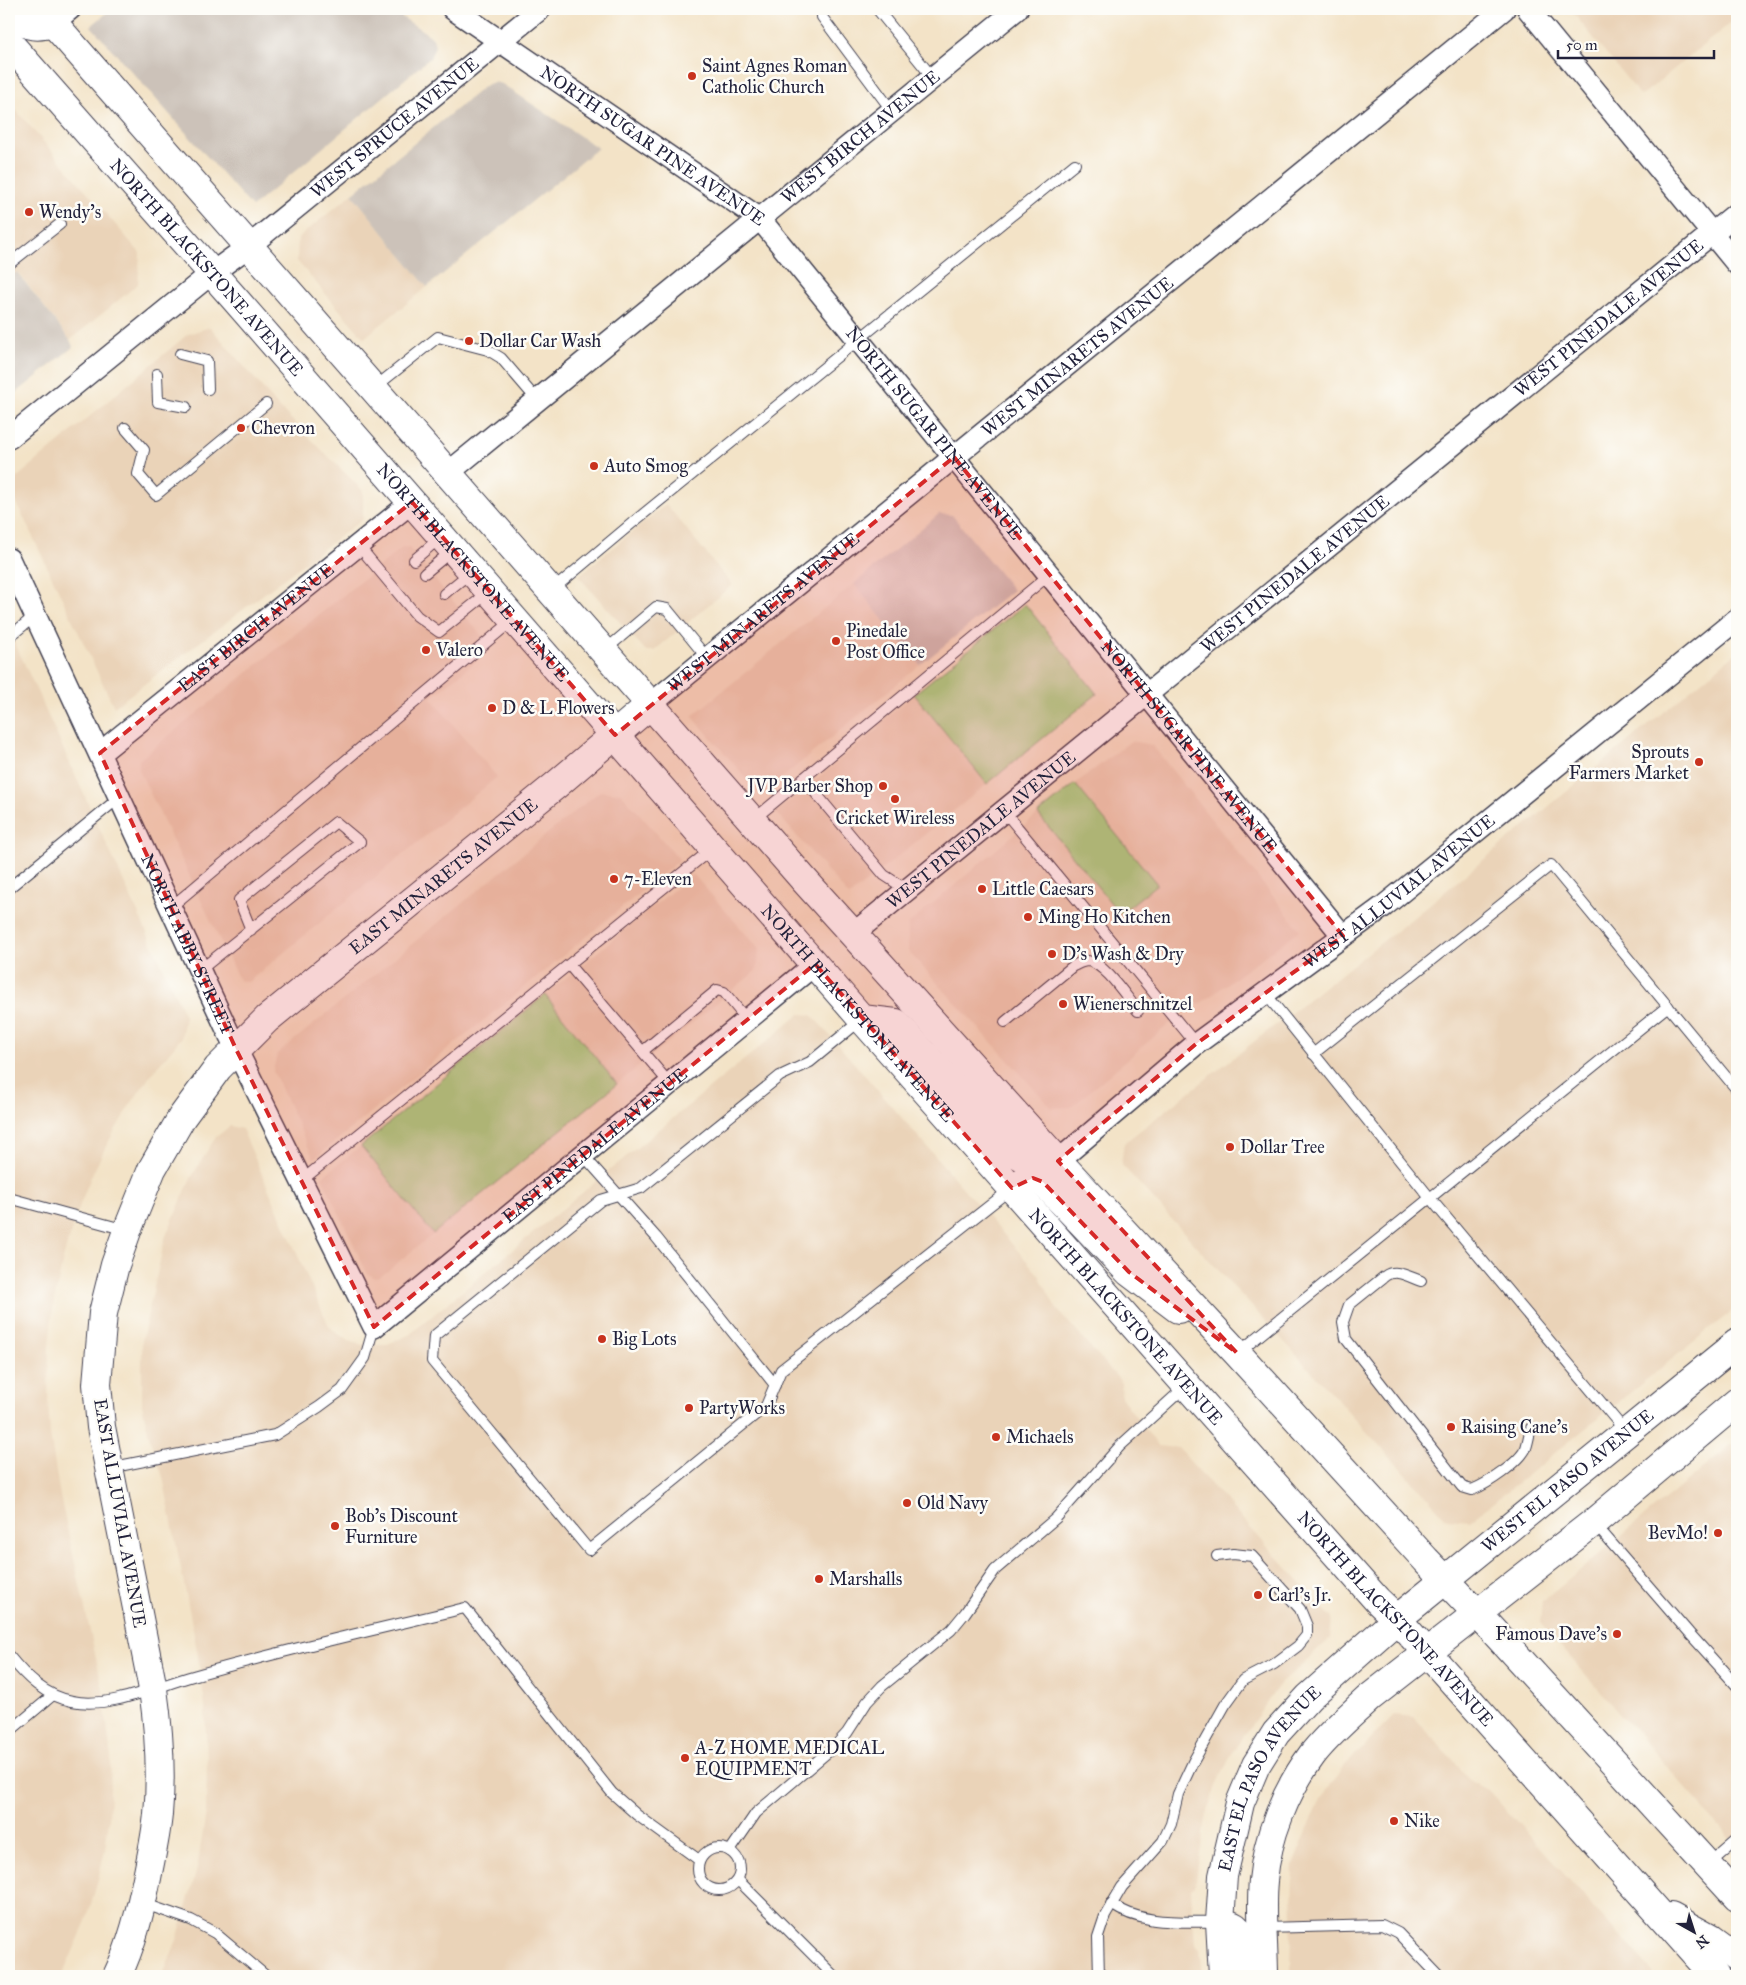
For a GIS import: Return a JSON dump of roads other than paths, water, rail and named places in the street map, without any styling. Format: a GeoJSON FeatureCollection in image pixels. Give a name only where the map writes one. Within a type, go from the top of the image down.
{"type":"FeatureCollection","features":[{"type":"Feature","properties":{"kind":"main road"},"geometry":{"type":"LineString","coordinates":[[9,10],[21,21],[30,26],[39,27],[55,13],[249,246],[603,652],[853,934],[1058,1161],[1478,1614],[1737,1897]]}},
{"type":"Feature","properties":{"kind":"main road","name":"NORTH BLACKSTONE AVENUE"},"geometry":{"type":"LineString","coordinates":[[9,43],[1012,1188],[1377,1600],[1397,1620],[1715,1976]]}},
{"type":"Feature","properties":{"kind":"main road","name":"EAST MINARETS AVENUE"},"geometry":{"type":"LineString","coordinates":[[236,1048],[267,1019],[556,785],[651,704]]}},
{"type":"Feature","properties":{"kind":"main road"},"geometry":{"type":"LineString","coordinates":[[862,1018],[896,1023],[1012,1150],[1024,1159],[1034,1163],[1045,1164],[1058,1161]]}},
{"type":"Feature","properties":{"kind":"main road","name":"EAST ALLUVIAL AVENUE"},"geometry":{"type":"LineString","coordinates":[[117,1976],[128,1952],[142,1903],[158,1815],[160,1770],[159,1728],[153,1689],[101,1427],[97,1384],[104,1313],[115,1265],[152,1169],[166,1143],[200,1091],[236,1048]]}},
{"type":"Feature","properties":{"kind":"main road"},"geometry":{"type":"LineString","coordinates":[[1012,1188],[1024,1180],[1033,1178],[1043,1182],[1129,1272],[1237,1353]]}},
{"type":"Feature","properties":{"kind":"main road","name":"WEST EL PASO AVENUE"},"geometry":{"type":"LineString","coordinates":[[1397,1620],[1737,1343]]}},
{"type":"Feature","properties":{"kind":"main road"},"geometry":{"type":"LineString","coordinates":[[1426,1653],[1594,1522],[1737,1402]]}},
{"type":"Feature","properties":{"kind":"main road","name":"EAST EL PASO AVENUE"},"geometry":{"type":"LineString","coordinates":[[1223,1976],[1220,1922],[1223,1876],[1240,1803],[1256,1765],[1276,1733],[1309,1698],[1397,1620]]}},
{"type":"Feature","properties":{"kind":"main road","name":"EAST EL PASO AVENUE"},"geometry":{"type":"LineString","coordinates":[[1264,1976],[1263,1880],[1268,1849],[1278,1819],[1293,1787],[1312,1755],[1338,1727],[1369,1698],[1426,1653]]}},
{"type":"Feature","properties":{"kind":"main road"},"geometry":{"type":"LineString","coordinates":[[1655,1908],[1711,1939],[1737,1958]]}},
{"type":"Feature","properties":{"kind":"main road"},"geometry":{"type":"LineString","coordinates":[[1220,1922],[1238,1930],[1243,1944],[1244,1976]]}},
{"type":"Feature","properties":{"kind":"street","name":"NORTH SUGAR PINE AVENUE"},"geometry":{"type":"LineString","coordinates":[[453,9],[760,219],[1343,936]]}},
{"type":"Feature","properties":{"kind":"street","name":"WEST SPRUCE AVENUE"},"geometry":{"type":"LineString","coordinates":[[9,438],[540,9]]}},
{"type":"Feature","properties":{"kind":"street","name":"WEST BIRCH AVENUE"},"geometry":{"type":"LineString","coordinates":[[448,473],[1017,9]]}},
{"type":"Feature","properties":{"kind":"street","name":"WEST MINARETS AVENUE"},"geometry":{"type":"LineString","coordinates":[[651,704],[1504,9]]}},
{"type":"Feature","properties":{"kind":"street"},"geometry":{"type":"LineString","coordinates":[[1528,9],[1737,264]]}},
{"type":"Feature","properties":{"kind":"street","name":"WEST PINEDALE AVENUE"},"geometry":{"type":"LineString","coordinates":[[853,934],[1737,213]]}},
{"type":"Feature","properties":{"kind":"street","name":"EAST BIRCH AVENUE"},"geometry":{"type":"LineString","coordinates":[[100,753],[412,502]]}},
{"type":"Feature","properties":{"kind":"street","name":"NORTH ABBY STREET"},"geometry":{"type":"LineString","coordinates":[[9,559],[236,1048],[374,1327]]}},
{"type":"Feature","properties":{"kind":"street","name":"WEST ALLUVIAL AVENUE"},"geometry":{"type":"LineString","coordinates":[[1058,1161],[1196,1044],[1384,906],[1737,619]]}},
{"type":"Feature","properties":{"kind":"street","name":"EAST PINEDALE AVENUE"},"geometry":{"type":"LineString","coordinates":[[374,1327],[816,964]]}},
{"type":"Feature","properties":{"kind":"lane"},"geometry":{"type":"LineString","coordinates":[[822,9],[822,17],[892,111]]}},
{"type":"Feature","properties":{"kind":"lane"},"geometry":{"type":"LineString","coordinates":[[877,9],[933,78]]}},
{"type":"Feature","properties":{"kind":"lane"},"geometry":{"type":"LineString","coordinates":[[550,591],[1075,164]]}},
{"type":"Feature","properties":{"kind":"lane"},"geometry":{"type":"LineString","coordinates":[[9,264],[60,224]]}},
{"type":"Feature","properties":{"kind":"lane"},"geometry":{"type":"LineString","coordinates":[[373,388],[438,337],[488,350],[501,358],[537,400]]}},
{"type":"Feature","properties":{"kind":"lane"},"geometry":{"type":"LineString","coordinates":[[180,354],[208,361],[208,388]]}},
{"type":"Feature","properties":{"kind":"lane"},"geometry":{"type":"LineString","coordinates":[[156,374],[158,402],[186,407]]}},
{"type":"Feature","properties":{"kind":"lane"},"geometry":{"type":"LineString","coordinates":[[125,428],[144,450],[138,474],[156,495],[266,404]]}},
{"type":"Feature","properties":{"kind":"lane"},"geometry":{"type":"LineString","coordinates":[[414,560],[448,543]]}},
{"type":"Feature","properties":{"kind":"lane"},"geometry":{"type":"LineString","coordinates":[[425,573],[448,543]]}},
{"type":"Feature","properties":{"kind":"lane"},"geometry":{"type":"LineString","coordinates":[[358,545],[391,579],[420,614],[439,632],[490,591]]}},
{"type":"Feature","properties":{"kind":"lane"},"geometry":{"type":"LineString","coordinates":[[444,594],[472,571]]}},
{"type":"Feature","properties":{"kind":"lane"},"geometry":{"type":"LineString","coordinates":[[752,820],[1049,575]]}},
{"type":"Feature","properties":{"kind":"lane"},"geometry":{"type":"LineString","coordinates":[[603,652],[656,607],[667,609],[707,658]]}},
{"type":"Feature","properties":{"kind":"lane"},"geometry":{"type":"LineString","coordinates":[[9,637],[36,615]]}},
{"type":"Feature","properties":{"kind":"lane"},"geometry":{"type":"LineString","coordinates":[[171,907],[514,619]]}},
{"type":"Feature","properties":{"kind":"lane"},"geometry":{"type":"LineString","coordinates":[[804,778],[884,875],[907,890]]}},
{"type":"Feature","properties":{"kind":"lane"},"geometry":{"type":"LineString","coordinates":[[9,888],[120,797]]}},
{"type":"Feature","properties":{"kind":"lane"},"geometry":{"type":"LineString","coordinates":[[1004,811],[1196,1044]]}},
{"type":"Feature","properties":{"kind":"lane"},"geometry":{"type":"LineString","coordinates":[[200,970],[251,930],[360,842],[336,822],[239,900],[251,930]]}},
{"type":"Feature","properties":{"kind":"lane"},"geometry":{"type":"LineString","coordinates":[[302,1181],[714,848]]}},
{"type":"Feature","properties":{"kind":"lane"},"geometry":{"type":"LineString","coordinates":[[1313,1054],[1551,865],[1737,1090]]}},
{"type":"Feature","properties":{"kind":"lane"},"geometry":{"type":"LineString","coordinates":[[1005,1022],[1073,966],[1085,960],[1095,962],[1106,972],[1138,1011]]}},
{"type":"Feature","properties":{"kind":"lane"},"geometry":{"type":"LineString","coordinates":[[569,965],[670,1084]]}},
{"type":"Feature","properties":{"kind":"lane"},"geometry":{"type":"LineString","coordinates":[[642,1051],[717,990],[724,992],[747,1020]]}},
{"type":"Feature","properties":{"kind":"lane"},"geometry":{"type":"LineString","coordinates":[[1265,993],[1430,1198],[1626,1432]]}},
{"type":"Feature","properties":{"kind":"lane"},"geometry":{"type":"LineString","coordinates":[[1237,1353],[1668,1006]]}},
{"type":"Feature","properties":{"kind":"lane"},"geometry":{"type":"LineString","coordinates":[[862,1018],[810,1062],[780,1076],[641,1188],[601,1200],[434,1336],[432,1361],[589,1550],[766,1406],[781,1370],[1012,1188]]}},
{"type":"Feature","properties":{"kind":"lane"},"geometry":{"type":"LineString","coordinates":[[583,1155],[619,1195],[775,1385]]}},
{"type":"Feature","properties":{"kind":"lane"},"geometry":{"type":"LineString","coordinates":[[9,1198],[127,1231]]}},
{"type":"Feature","properties":{"kind":"lane"},"geometry":{"type":"LineString","coordinates":[[1421,1281],[1398,1272],[1391,1272],[1385,1276],[1349,1305],[1343,1322],[1346,1339],[1462,1487],[1472,1490],[1484,1485],[1518,1458],[1526,1448],[1531,1428]]}},
{"type":"Feature","properties":{"kind":"lane"},"geometry":{"type":"LineString","coordinates":[[108,1468],[275,1434],[319,1407],[342,1390],[365,1358],[374,1327]]}},
{"type":"Feature","properties":{"kind":"lane"},"geometry":{"type":"LineString","coordinates":[[730,1851],[756,1813],[835,1746],[847,1733],[867,1702],[882,1686],[950,1630],[965,1613],[995,1570],[1056,1518],[1120,1446],[1187,1385]]}},
{"type":"Feature","properties":{"kind":"lane"},"geometry":{"type":"LineString","coordinates":[[1594,1522],[1737,1686]]}},
{"type":"Feature","properties":{"kind":"lane"},"geometry":{"type":"LineString","coordinates":[[1099,1976],[1098,1937],[1111,1904],[1122,1887],[1163,1841],[1171,1824],[1178,1794],[1193,1762],[1225,1705],[1243,1680],[1274,1664],[1298,1646],[1307,1635],[1307,1626],[1300,1609],[1252,1556],[1239,1554],[1217,1556]]}},
{"type":"Feature","properties":{"kind":"lane"},"geometry":{"type":"LineString","coordinates":[[9,1656],[22,1672],[53,1696],[74,1702],[98,1702],[126,1697],[193,1676],[465,1608],[612,1793],[637,1816],[699,1860]]}},
{"type":"Feature","properties":{"kind":"lane"},"geometry":{"type":"LineString","coordinates":[[9,1732],[53,1696]]}},
{"type":"Feature","properties":{"kind":"lane"},"geometry":{"type":"LineString","coordinates":[[1707,1865],[1737,1839]]}},
{"type":"Feature","properties":{"kind":"lane"},"geometry":{"type":"LineString","coordinates":[[715,1848],[730,1851],[734,1854],[740,1866],[738,1880],[733,1886],[720,1891],[706,1887],[698,1875],[697,1867],[699,1860],[703,1855],[715,1848]]}},
{"type":"Feature","properties":{"kind":"lane"},"geometry":{"type":"LineString","coordinates":[[738,1880],[834,1976]]}},
{"type":"Feature","properties":{"kind":"lane"},"geometry":{"type":"LineString","coordinates":[[142,1903],[191,1920],[215,1933],[266,1976]]}},
{"type":"Feature","properties":{"kind":"lane"},"geometry":{"type":"LineString","coordinates":[[1111,1904],[1129,1914],[1149,1920],[1220,1922]]}},
{"type":"Feature","properties":{"kind":"lane"},"geometry":{"type":"LineString","coordinates":[[1264,1928],[1382,1925],[1390,1927],[1439,1976]]}},
{"type":"Feature","properties":{"kind":"place","name":"Saint Agnes Roman Catholic Church"},"geometry":{"type":"Point","coordinates":[692,76]}},
{"type":"Feature","properties":{"kind":"place","name":"Wendy's"},"geometry":{"type":"Point","coordinates":[29,212]}},
{"type":"Feature","properties":{"kind":"place","name":"Dollar Car Wash"},"geometry":{"type":"Point","coordinates":[469,341]}},
{"type":"Feature","properties":{"kind":"place","name":"Chevron"},"geometry":{"type":"Point","coordinates":[241,428]}},
{"type":"Feature","properties":{"kind":"place","name":"Auto Smog"},"geometry":{"type":"Point","coordinates":[594,466]}},
{"type":"Feature","properties":{"kind":"place","name":"Pinedale Post Office"},"geometry":{"type":"Point","coordinates":[836,641]}},
{"type":"Feature","properties":{"kind":"place","name":"Valero"},"geometry":{"type":"Point","coordinates":[426,650]}},
{"type":"Feature","properties":{"kind":"place","name":"D & L Flowers"},"geometry":{"type":"Point","coordinates":[492,708]}},
{"type":"Feature","properties":{"kind":"place","name":"Sprouts Farmers Market"},"geometry":{"type":"Point","coordinates":[1699,762]}},
{"type":"Feature","properties":{"kind":"place","name":"JVP Barber Shop"},"geometry":{"type":"Point","coordinates":[883,786]}},
{"type":"Feature","properties":{"kind":"place","name":"Cricket Wireless"},"geometry":{"type":"Point","coordinates":[895,799]}},
{"type":"Feature","properties":{"kind":"place","name":"7-Eleven"},"geometry":{"type":"Point","coordinates":[614,879]}},
{"type":"Feature","properties":{"kind":"place","name":"Little Caesars"},"geometry":{"type":"Point","coordinates":[982,889]}},
{"type":"Feature","properties":{"kind":"place","name":"Ming Ho Kitchen"},"geometry":{"type":"Point","coordinates":[1028,917]}},
{"type":"Feature","properties":{"kind":"place","name":"D's Wash & Dry"},"geometry":{"type":"Point","coordinates":[1052,954]}},
{"type":"Feature","properties":{"kind":"place","name":"Wienerschnitzel"},"geometry":{"type":"Point","coordinates":[1063,1004]}},
{"type":"Feature","properties":{"kind":"place","name":"Dollar Tree"},"geometry":{"type":"Point","coordinates":[1230,1147]}},
{"type":"Feature","properties":{"kind":"place","name":"Big Lots"},"geometry":{"type":"Point","coordinates":[602,1339]}},
{"type":"Feature","properties":{"kind":"place","name":"PartyWorks"},"geometry":{"type":"Point","coordinates":[689,1408]}},
{"type":"Feature","properties":{"kind":"place","name":"Raising Cane's"},"geometry":{"type":"Point","coordinates":[1451,1427]}},
{"type":"Feature","properties":{"kind":"place","name":"Michaels"},"geometry":{"type":"Point","coordinates":[996,1437]}},
{"type":"Feature","properties":{"kind":"place","name":"Old Navy"},"geometry":{"type":"Point","coordinates":[907,1503]}},
{"type":"Feature","properties":{"kind":"place","name":"Bob's Discount Furniture"},"geometry":{"type":"Point","coordinates":[335,1526]}},
{"type":"Feature","properties":{"kind":"place","name":"BevMo!"},"geometry":{"type":"Point","coordinates":[1718,1533]}},
{"type":"Feature","properties":{"kind":"place","name":"Marshalls"},"geometry":{"type":"Point","coordinates":[819,1579]}},
{"type":"Feature","properties":{"kind":"place","name":"Carl's Jr."},"geometry":{"type":"Point","coordinates":[1258,1595]}},
{"type":"Feature","properties":{"kind":"place","name":"Famous Dave's"},"geometry":{"type":"Point","coordinates":[1617,1634]}},
{"type":"Feature","properties":{"kind":"place","name":"A-Z HOME MEDICAL EQUIPMENT"},"geometry":{"type":"Point","coordinates":[685,1758]}},
{"type":"Feature","properties":{"kind":"place","name":"Nike"},"geometry":{"type":"Point","coordinates":[1394,1821]}}]}
